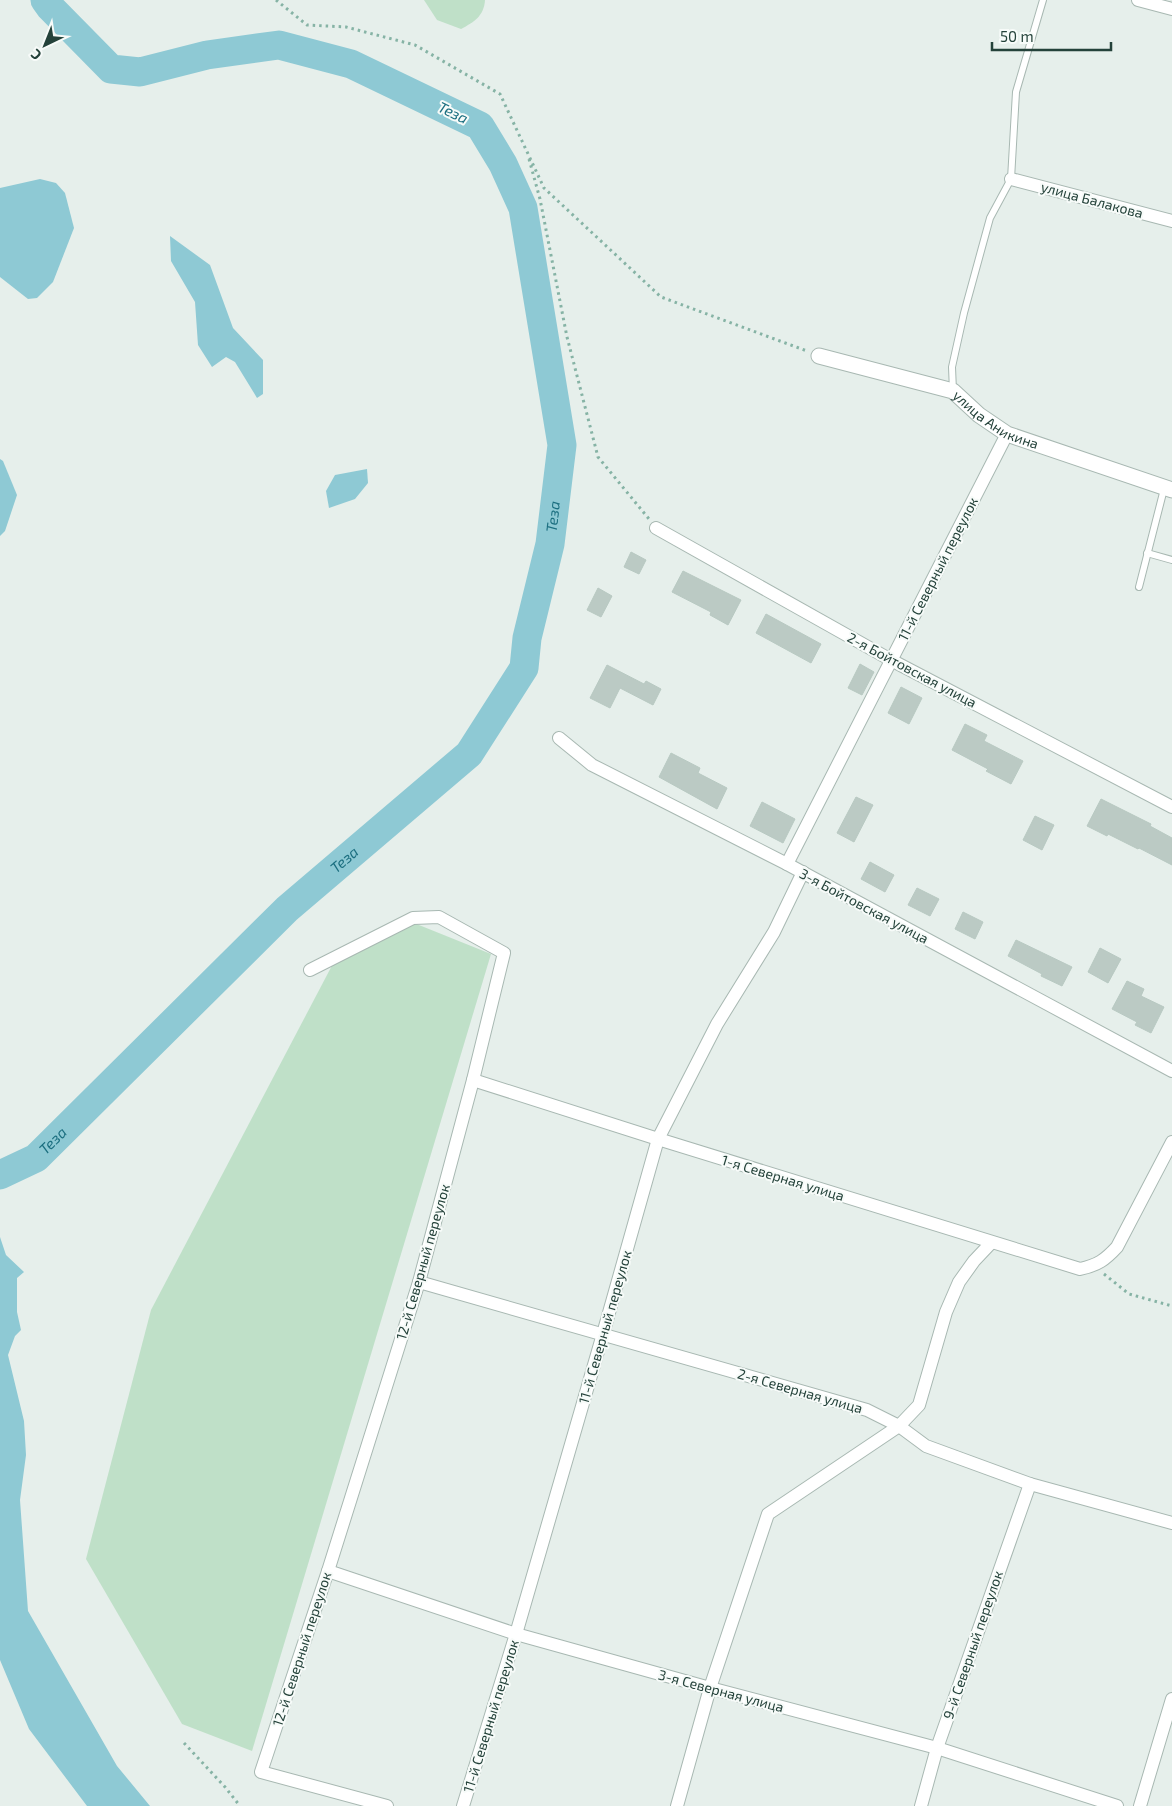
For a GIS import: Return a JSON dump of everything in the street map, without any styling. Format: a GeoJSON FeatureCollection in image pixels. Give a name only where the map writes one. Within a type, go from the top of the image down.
{"type":"FeatureCollection","features":[{"type":"Feature","properties":{"kind":"street"},"geometry":{"type":"LineString","coordinates":[[1138,0],[1172,9]]}},
{"type":"Feature","properties":{"kind":"street","name":"улица Балакова"},"geometry":{"type":"LineString","coordinates":[[1012,179],[1172,221]]}},
{"type":"Feature","properties":{"kind":"street","name":"улица Аникина"},"geometry":{"type":"LineString","coordinates":[[819,356],[953,391],[979,415],[1007,434],[1168,489]]}},
{"type":"Feature","properties":{"kind":"street","name":"11-й Северный переулок"},"geometry":{"type":"LineString","coordinates":[[788,864],[1007,434]]}},
{"type":"Feature","properties":{"kind":"street","name":"2-я Бойтовская улица"},"geometry":{"type":"LineString","coordinates":[[656,528],[891,660],[1172,807]]}},
{"type":"Feature","properties":{"kind":"street","name":"3-я Бойтовская улица"},"geometry":{"type":"LineString","coordinates":[[559,738],[592,765],[788,864],[1172,1071]]}},
{"type":"Feature","properties":{"kind":"street","name":"11-й Северный переулок"},"geometry":{"type":"LineString","coordinates":[[463,1806],[516,1634],[604,1334],[658,1139],[717,1024],[774,932],[803,872]]}},
{"type":"Feature","properties":{"kind":"street","name":"12-й Северный переулок"},"geometry":{"type":"LineString","coordinates":[[310,970],[413,918],[439,917],[504,953],[474,1080],[419,1282],[328,1571],[260,1772],[387,1806]]}},
{"type":"Feature","properties":{"kind":"street","name":"1-я Северная улица"},"geometry":{"type":"LineString","coordinates":[[474,1080],[991,1243],[1080,1269],[1094,1266]]}},
{"type":"Feature","properties":{"kind":"street"},"geometry":{"type":"LineString","coordinates":[[1094,1266],[1107,1258],[1117,1247],[1172,1142]]}},
{"type":"Feature","properties":{"kind":"street"},"geometry":{"type":"LineString","coordinates":[[677,1806],[710,1688],[768,1514],[900,1426],[919,1405],[946,1312],[959,1282],[974,1261],[991,1243]]}},
{"type":"Feature","properties":{"kind":"street","name":"2-я Северная улица"},"geometry":{"type":"LineString","coordinates":[[419,1282],[867,1410],[900,1426],[926,1446],[1030,1484],[1172,1523]]}},
{"type":"Feature","properties":{"kind":"street","name":"9-й Северный переулок"},"geometry":{"type":"LineString","coordinates":[[921,1806],[937,1748],[1030,1484]]}},
{"type":"Feature","properties":{"kind":"street","name":"3-я Северная улица"},"geometry":{"type":"LineString","coordinates":[[328,1571],[516,1634],[937,1748],[1117,1806]]}},
{"type":"Feature","properties":{"kind":"street"},"geometry":{"type":"LineString","coordinates":[[1140,1806],[1172,1700]]}},
{"type":"Feature","properties":{"kind":"lane"},"geometry":{"type":"LineString","coordinates":[[953,391],[952,367],[964,313],[990,218],[1012,179],[1016,92],[1044,0]]}},
{"type":"Feature","properties":{"kind":"lane"},"geometry":{"type":"LineString","coordinates":[[1138,587],[1168,489]]}},
{"type":"Feature","properties":{"kind":"lane"},"geometry":{"type":"LineString","coordinates":[[1147,553],[1172,560]]}},
{"type":"Feature","properties":{"kind":"path"},"geometry":{"type":"LineString","coordinates":[[276,0],[307,25],[346,27],[415,45],[500,94],[544,188],[662,297],[819,356]]}},
{"type":"Feature","properties":{"kind":"path"},"geometry":{"type":"LineString","coordinates":[[526,149],[540,199],[567,337],[598,457],[656,528]]}},
{"type":"Feature","properties":{"kind":"path"},"geometry":{"type":"LineString","coordinates":[[1094,1266],[1129,1294],[1172,1306]]}},
{"type":"Feature","properties":{"kind":"path"},"geometry":{"type":"LineString","coordinates":[[184,1743],[240,1806]]}},
{"type":"Feature","properties":{"kind":"green space"},"geometry":{"type":"Polygon","coordinates":[[[424,0],[485,0],[483,10],[478,18],[461,29],[437,20],[424,0]]]}},
{"type":"Feature","properties":{"kind":"green space"},"geometry":{"type":"Polygon","coordinates":[[[409,921],[491,954],[252,1751],[182,1724],[86,1559],[151,1310],[337,956],[409,921]]]}},
{"type":"Feature","properties":{"kind":"water"},"geometry":{"type":"Polygon","coordinates":[[[40,179],[56,183],[65,193],[74,228],[53,282],[37,298],[28,299],[0,277],[0,188],[40,179]]]}},
{"type":"Feature","properties":{"kind":"water"},"geometry":{"type":"Polygon","coordinates":[[[170,236],[210,265],[233,328],[263,360],[263,394],[257,398],[235,362],[226,357],[212,367],[198,345],[195,302],[171,261],[170,236]]]}},
{"type":"Feature","properties":{"kind":"water"},"geometry":{"type":"Polygon","coordinates":[[[0,459],[3,461],[17,495],[5,531],[0,536],[0,459]]]}},
{"type":"Feature","properties":{"kind":"water"},"geometry":{"type":"Polygon","coordinates":[[[367,469],[368,483],[355,499],[329,508],[326,491],[335,475],[367,469]]]}},
{"type":"Feature","properties":{"kind":"water"},"geometry":{"type":"Polygon","coordinates":[[[0,1237],[6,1255],[24,1272],[17,1278],[17,1312],[21,1330],[15,1336],[8,1355],[24,1421],[26,1455],[20,1500],[28,1611],[117,1766],[150,1806],[87,1806],[29,1729],[0,1660],[0,1237]]]}},
{"type":"Feature","properties":{"kind":"building"},"geometry":{"type":"Polygon","coordinates":[[[631,552],[646,560],[639,574],[624,567],[631,552]]]}},
{"type":"Feature","properties":{"kind":"building"},"geometry":{"type":"Polygon","coordinates":[[[683,571],[741,600],[728,625],[710,615],[711,612],[672,592],[683,571]]]}},
{"type":"Feature","properties":{"kind":"building"},"geometry":{"type":"Polygon","coordinates":[[[598,588],[612,596],[601,617],[587,610],[598,588]]]}},
{"type":"Feature","properties":{"kind":"building"},"geometry":{"type":"Polygon","coordinates":[[[766,614],[821,644],[811,663],[756,633],[766,614]]]}},
{"type":"Feature","properties":{"kind":"building"},"geometry":{"type":"Polygon","coordinates":[[[860,664],[874,672],[862,695],[848,688],[860,664]]]}},
{"type":"Feature","properties":{"kind":"building"},"geometry":{"type":"Polygon","coordinates":[[[607,665],[644,684],[646,681],[661,689],[653,705],[620,688],[610,708],[590,698],[607,665]]]}},
{"type":"Feature","properties":{"kind":"building"},"geometry":{"type":"Polygon","coordinates":[[[901,687],[922,698],[909,724],[888,713],[901,687]]]}},
{"type":"Feature","properties":{"kind":"building"},"geometry":{"type":"Polygon","coordinates":[[[965,724],[987,735],[984,741],[1023,761],[1011,784],[986,771],[988,769],[952,750],[965,724]]]}},
{"type":"Feature","properties":{"kind":"building"},"geometry":{"type":"Polygon","coordinates":[[[671,753],[700,768],[698,773],[727,788],[717,809],[659,777],[671,753]]]}},
{"type":"Feature","properties":{"kind":"building"},"geometry":{"type":"Polygon","coordinates":[[[856,797],[873,805],[854,842],[837,833],[856,797]]]}},
{"type":"Feature","properties":{"kind":"building"},"geometry":{"type":"Polygon","coordinates":[[[1101,799],[1151,824],[1150,826],[1172,838],[1172,865],[1139,848],[1087,826],[1101,799]]]}},
{"type":"Feature","properties":{"kind":"building"},"geometry":{"type":"Polygon","coordinates":[[[762,802],[795,819],[783,843],[750,826],[762,802]]]}},
{"type":"Feature","properties":{"kind":"building"},"geometry":{"type":"Polygon","coordinates":[[[1035,816],[1054,825],[1042,850],[1023,840],[1035,816]]]}},
{"type":"Feature","properties":{"kind":"building"},"geometry":{"type":"Polygon","coordinates":[[[870,862],[894,875],[885,892],[861,879],[870,862]]]}},
{"type":"Feature","properties":{"kind":"building"},"geometry":{"type":"Polygon","coordinates":[[[917,888],[939,899],[930,916],[908,905],[917,888]]]}},
{"type":"Feature","properties":{"kind":"building"},"geometry":{"type":"Polygon","coordinates":[[[963,912],[983,922],[975,939],[955,929],[963,912]]]}},
{"type":"Feature","properties":{"kind":"building"},"geometry":{"type":"Polygon","coordinates":[[[1016,940],[1072,967],[1062,986],[1008,956],[1016,940]]]}},
{"type":"Feature","properties":{"kind":"building"},"geometry":{"type":"Polygon","coordinates":[[[1100,948],[1121,959],[1108,983],[1088,972],[1100,948]]]}},
{"type":"Feature","properties":{"kind":"building"},"geometry":{"type":"Polygon","coordinates":[[[1127,981],[1144,989],[1141,996],[1164,1007],[1151,1033],[1135,1025],[1137,1022],[1112,1009],[1127,981]]]}},
{"type":"Feature","properties":{"kind":"waterway","name":"Теза"},"geometry":{"type":"LineString","coordinates":[[0,1175],[36,1158],[287,909],[469,754],[524,668],[527,638],[550,544],[562,445],[523,208],[503,164],[480,126],[351,64],[279,45],[207,55],[140,72],[111,69],[45,0]]}}]}
